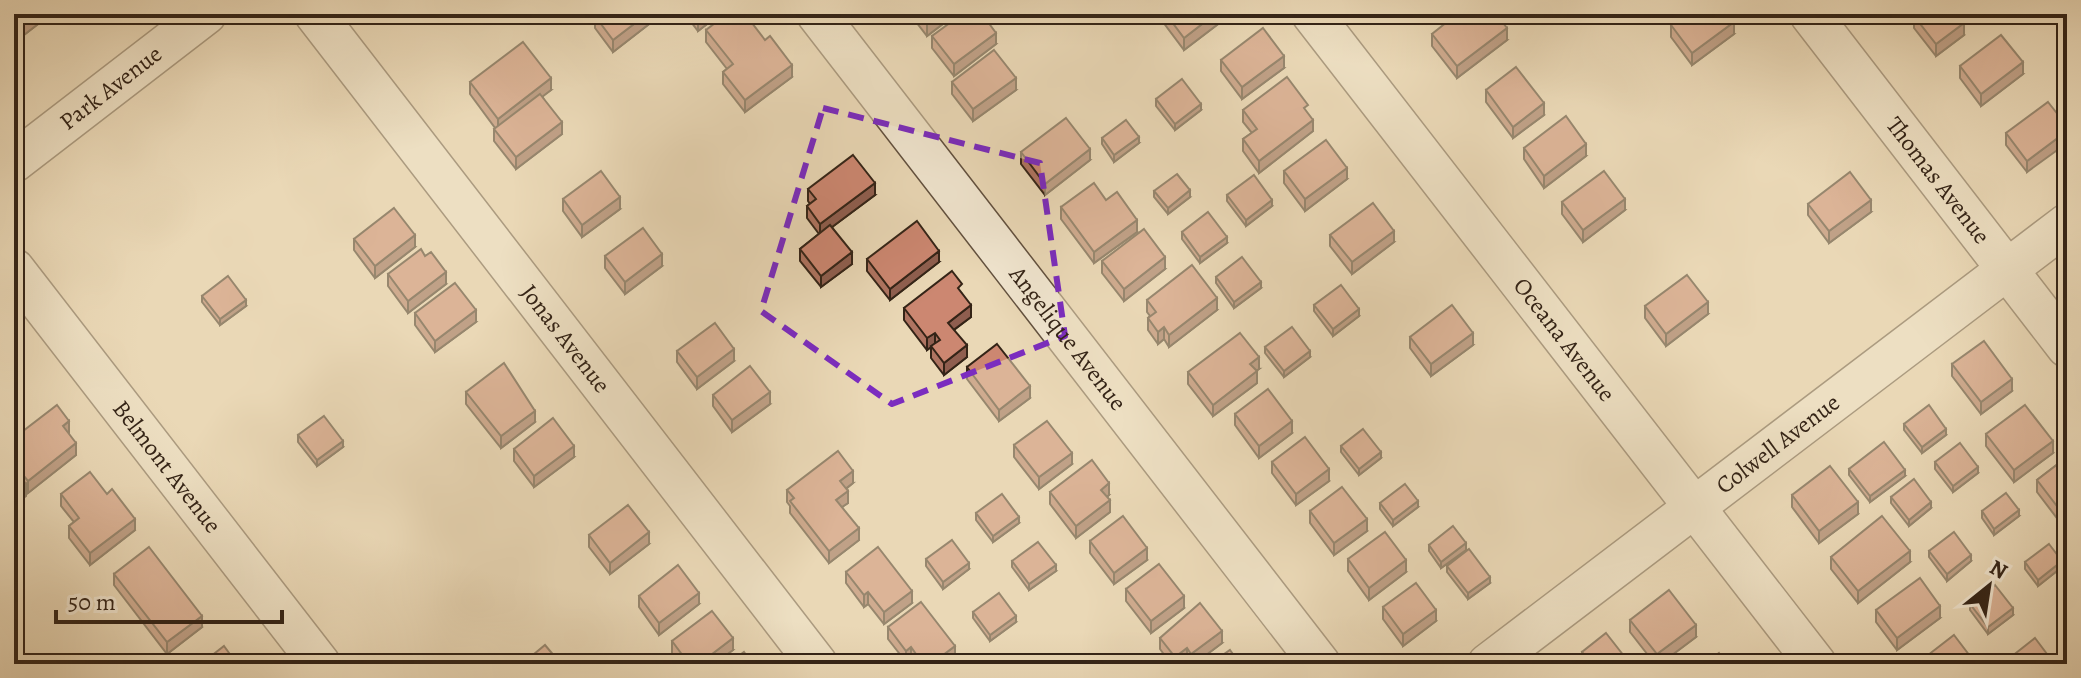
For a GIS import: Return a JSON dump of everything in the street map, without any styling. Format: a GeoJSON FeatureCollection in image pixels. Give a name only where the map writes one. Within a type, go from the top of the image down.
{"type":"FeatureCollection","features":[{"type":"Feature","properties":{"kind":"street","name":"Park Avenue"},"geometry":{"type":"LineString","coordinates":[[14,162],[206,14]]}},
{"type":"Feature","properties":{"kind":"street","name":"Jonas Avenue"},"geometry":{"type":"LineString","coordinates":[[315,14],[817,664]]}},
{"type":"Feature","properties":{"kind":"street","name":"Angelique Avenue"},"geometry":{"type":"LineString","coordinates":[[817,14],[1320,664]]}},
{"type":"Feature","properties":{"kind":"street","name":"Oceana Avenue"},"geometry":{"type":"LineString","coordinates":[[1312,14],[1816,664]]}},
{"type":"Feature","properties":{"kind":"street","name":"Thomas Avenue"},"geometry":{"type":"LineString","coordinates":[[1810,14],[2067,347]]}},
{"type":"Feature","properties":{"kind":"street","name":"Colwell Avenue"},"geometry":{"type":"LineString","coordinates":[[1488,664],[2067,224]]}},
{"type":"Feature","properties":{"kind":"street","name":"Belmont Avenue"},"geometry":{"type":"LineString","coordinates":[[14,269],[320,664]]}},
{"type":"Feature","properties":{"kind":"highlighted area"},"geometry":{"type":"Polygon","coordinates":[[[823,108],[1040,163],[1065,336],[892,404],[761,311],[823,108]]]}},
{"type":"Feature","properties":{"kind":"building"},"geometry":{"type":"Polygon","coordinates":[[[14,14],[36,14],[20,26],[14,14]]]}},
{"type":"Feature","properties":{"kind":"building"},"geometry":{"type":"Polygon","coordinates":[[[647,14],[613,40],[595,16],[647,14]]]}},
{"type":"Feature","properties":{"kind":"building"},"geometry":{"type":"Polygon","coordinates":[[[727,14],[745,14],[765,40],[770,36],[792,65],[745,100],[723,72],[733,64],[706,30],[727,14]]]}},
{"type":"Feature","properties":{"kind":"building"},"geometry":{"type":"Polygon","coordinates":[[[919,14],[940,14],[927,24],[919,14]]]}},
{"type":"Feature","properties":{"kind":"building"},"geometry":{"type":"Polygon","coordinates":[[[962,14],[982,14],[996,33],[954,64],[932,36],[962,14]]]}},
{"type":"Feature","properties":{"kind":"building"},"geometry":{"type":"Polygon","coordinates":[[[1166,14],[1215,14],[1184,38],[1166,14]]]}},
{"type":"Feature","properties":{"kind":"building"},"geometry":{"type":"Polygon","coordinates":[[[1457,14],[1496,14],[1507,28],[1457,66],[1432,34],[1457,14]]]}},
{"type":"Feature","properties":{"kind":"building"},"geometry":{"type":"Polygon","coordinates":[[[1686,14],[1728,14],[1734,22],[1692,53],[1671,25],[1686,14]]]}},
{"type":"Feature","properties":{"kind":"building"},"geometry":{"type":"Polygon","coordinates":[[[1957,14],[1964,23],[1936,44],[1914,16],[1957,14]]]}},
{"type":"Feature","properties":{"kind":"building"},"geometry":{"type":"Polygon","coordinates":[[[1263,28],[1284,56],[1242,87],[1221,60],[1263,28]]]}},
{"type":"Feature","properties":{"kind":"building"},"geometry":{"type":"Polygon","coordinates":[[[2001,35],[2023,62],[1981,94],[1960,66],[2001,35]]]}},
{"type":"Feature","properties":{"kind":"building"},"geometry":{"type":"Polygon","coordinates":[[[523,42],[551,78],[498,119],[470,82],[523,42]]]}},
{"type":"Feature","properties":{"kind":"building"},"geometry":{"type":"Polygon","coordinates":[[[994,50],[1016,78],[973,109],[952,82],[994,50]]]}},
{"type":"Feature","properties":{"kind":"building"},"geometry":{"type":"Polygon","coordinates":[[[1516,67],[1544,103],[1513,127],[1486,90],[1516,67]]]}},
{"type":"Feature","properties":{"kind":"building"},"geometry":{"type":"Polygon","coordinates":[[[1287,77],[1308,105],[1304,108],[1313,120],[1259,161],[1243,139],[1257,129],[1243,110],[1287,77]]]}},
{"type":"Feature","properties":{"kind":"building"},"geometry":{"type":"Polygon","coordinates":[[[1182,79],[1201,104],[1175,124],[1156,99],[1182,79]]]}},
{"type":"Feature","properties":{"kind":"building"},"geometry":{"type":"Polygon","coordinates":[[[540,94],[562,122],[516,157],[494,129],[540,94]]]}},
{"type":"Feature","properties":{"kind":"building"},"geometry":{"type":"Polygon","coordinates":[[[2048,102],[2067,126],[2067,131],[2027,161],[2006,133],[2048,102]]]}},
{"type":"Feature","properties":{"kind":"building"},"geometry":{"type":"Polygon","coordinates":[[[1566,116],[1586,144],[1544,176],[1524,148],[1566,116]]]}},
{"type":"Feature","properties":{"kind":"building"},"geometry":{"type":"Polygon","coordinates":[[[1066,118],[1090,149],[1045,184],[1021,152],[1066,118]]]}},
{"type":"Feature","properties":{"kind":"building"},"geometry":{"type":"Polygon","coordinates":[[[1126,120],[1139,137],[1114,155],[1102,138],[1126,120]]]}},
{"type":"Feature","properties":{"kind":"building"},"geometry":{"type":"Polygon","coordinates":[[[1326,140],[1347,168],[1305,199],[1284,171],[1326,140]]]}},
{"type":"Feature","properties":{"kind":"building"},"geometry":{"type":"Polygon","coordinates":[[[853,155],[875,183],[820,224],[807,206],[816,199],[808,189],[853,155]]]}},
{"type":"Feature","properties":{"kind":"building"},"geometry":{"type":"Polygon","coordinates":[[[601,171],[620,197],[582,225],[563,199],[601,171]]]}},
{"type":"Feature","properties":{"kind":"building"},"geometry":{"type":"Polygon","coordinates":[[[1604,171],[1625,199],[1583,230],[1562,202],[1604,171]]]}},
{"type":"Feature","properties":{"kind":"building"},"geometry":{"type":"Polygon","coordinates":[[[1850,172],[1871,200],[1829,231],[1808,204],[1850,172]]]}},
{"type":"Feature","properties":{"kind":"building"},"geometry":{"type":"Polygon","coordinates":[[[1177,174],[1190,190],[1168,208],[1154,191],[1177,174]]]}},
{"type":"Feature","properties":{"kind":"building"},"geometry":{"type":"Polygon","coordinates":[[[1254,175],[1272,200],[1246,220],[1227,195],[1254,175]]]}},
{"type":"Feature","properties":{"kind":"building"},"geometry":{"type":"Polygon","coordinates":[[[1094,183],[1106,200],[1117,192],[1137,220],[1094,252],[1061,207],[1094,183]]]}},
{"type":"Feature","properties":{"kind":"building"},"geometry":{"type":"Polygon","coordinates":[[[1373,203],[1394,231],[1352,262],[1330,235],[1373,203]]]}},
{"type":"Feature","properties":{"kind":"building"},"geometry":{"type":"Polygon","coordinates":[[[394,208],[415,235],[375,266],[354,239],[394,208]]]}},
{"type":"Feature","properties":{"kind":"building"},"geometry":{"type":"Polygon","coordinates":[[[1208,212],[1227,237],[1200,257],[1182,232],[1208,212]]]}},
{"type":"Feature","properties":{"kind":"building"},"geometry":{"type":"Polygon","coordinates":[[[917,221],[939,251],[890,289],[867,259],[917,221]]]}},
{"type":"Feature","properties":{"kind":"building"},"geometry":{"type":"Polygon","coordinates":[[[830,225],[852,252],[821,276],[800,249],[830,225]]]}},
{"type":"Feature","properties":{"kind":"building"},"geometry":{"type":"Polygon","coordinates":[[[643,228],[662,254],[625,282],[605,256],[643,228]]]}},
{"type":"Feature","properties":{"kind":"building"},"geometry":{"type":"Polygon","coordinates":[[[1144,229],[1165,257],[1124,289],[1102,261],[1144,229]]]}},
{"type":"Feature","properties":{"kind":"building"},"geometry":{"type":"Polygon","coordinates":[[[421,249],[425,256],[431,252],[446,272],[408,301],[388,274],[421,249]]]}},
{"type":"Feature","properties":{"kind":"building"},"geometry":{"type":"Polygon","coordinates":[[[1242,257],[1261,282],[1234,302],[1216,277],[1242,257]]]}},
{"type":"Feature","properties":{"kind":"building"},"geometry":{"type":"Polygon","coordinates":[[[1192,265],[1217,298],[1169,335],[1164,327],[1158,332],[1148,318],[1156,312],[1147,300],[1192,265]]]}},
{"type":"Feature","properties":{"kind":"building"},"geometry":{"type":"Polygon","coordinates":[[[952,271],[962,284],[958,288],[971,305],[948,323],[967,345],[944,363],[931,346],[940,340],[935,333],[927,338],[904,308],[952,271]]]}},
{"type":"Feature","properties":{"kind":"building"},"geometry":{"type":"Polygon","coordinates":[[[1687,275],[1708,302],[1666,334],[1645,306],[1687,275]]]}},
{"type":"Feature","properties":{"kind":"building"},"geometry":{"type":"Polygon","coordinates":[[[228,276],[246,300],[220,319],[202,296],[228,276]]]}},
{"type":"Feature","properties":{"kind":"building"},"geometry":{"type":"Polygon","coordinates":[[[455,283],[476,310],[435,341],[415,313],[455,283]]]}},
{"type":"Feature","properties":{"kind":"building"},"geometry":{"type":"Polygon","coordinates":[[[1341,285],[1359,309],[1333,329],[1314,305],[1341,285]]]}},
{"type":"Feature","properties":{"kind":"building"},"geometry":{"type":"Polygon","coordinates":[[[1452,305],[1473,333],[1431,364],[1410,337],[1452,305]]]}},
{"type":"Feature","properties":{"kind":"building"},"geometry":{"type":"Polygon","coordinates":[[[715,323],[734,349],[697,377],[677,351],[715,323]]]}},
{"type":"Feature","properties":{"kind":"building"},"geometry":{"type":"Polygon","coordinates":[[[1292,327],[1310,351],[1284,371],[1265,347],[1292,327]]]}},
{"type":"Feature","properties":{"kind":"building"},"geometry":{"type":"Polygon","coordinates":[[[1240,333],[1259,357],[1250,364],[1257,371],[1213,405],[1188,372],[1240,333]]]}},
{"type":"Feature","properties":{"kind":"building"},"geometry":{"type":"Polygon","coordinates":[[[1984,341],[2012,379],[1981,402],[1952,364],[1984,341]]]}},
{"type":"Feature","properties":{"kind":"building"},"geometry":{"type":"Polygon","coordinates":[[[997,344],[1030,386],[999,410],[967,367],[997,344]]]}},
{"type":"Feature","properties":{"kind":"building"},"geometry":{"type":"Polygon","coordinates":[[[504,363],[535,411],[501,436],[466,392],[504,363]]]}},
{"type":"Feature","properties":{"kind":"building"},"geometry":{"type":"Polygon","coordinates":[[[750,366],[770,392],[732,420],[713,395],[750,366]]]}},
{"type":"Feature","properties":{"kind":"building"},"geometry":{"type":"Polygon","coordinates":[[[1268,389],[1292,421],[1259,446],[1235,414],[1268,389]]]}},
{"type":"Feature","properties":{"kind":"building"},"geometry":{"type":"Polygon","coordinates":[[[57,405],[69,421],[63,426],[76,443],[28,481],[23,475],[20,476],[26,484],[14,494],[14,438],[57,405]]]}},
{"type":"Feature","properties":{"kind":"building"},"geometry":{"type":"Polygon","coordinates":[[[1929,405],[1946,429],[1922,447],[1904,424],[1929,405]]]}},
{"type":"Feature","properties":{"kind":"building"},"geometry":{"type":"Polygon","coordinates":[[[2025,405],[2053,441],[2014,470],[1986,434],[2025,405]]]}},
{"type":"Feature","properties":{"kind":"building"},"geometry":{"type":"Polygon","coordinates":[[[324,416],[343,441],[317,460],[298,435],[324,416]]]}},
{"type":"Feature","properties":{"kind":"building"},"geometry":{"type":"Polygon","coordinates":[[[553,418],[574,446],[534,476],[514,449],[553,418]]]}},
{"type":"Feature","properties":{"kind":"building"},"geometry":{"type":"Polygon","coordinates":[[[1047,421],[1072,453],[1039,477],[1014,445],[1047,421]]]}},
{"type":"Feature","properties":{"kind":"building"},"geometry":{"type":"Polygon","coordinates":[[[1363,429],[1381,452],[1359,469],[1341,446],[1363,429]]]}},
{"type":"Feature","properties":{"kind":"building"},"geometry":{"type":"Polygon","coordinates":[[[1305,437],[1329,469],[1296,494],[1272,462],[1305,437]]]}},
{"type":"Feature","properties":{"kind":"building"},"geometry":{"type":"Polygon","coordinates":[[[1884,442],[1905,470],[1870,496],[1849,469],[1884,442]]]}},
{"type":"Feature","properties":{"kind":"building"},"geometry":{"type":"Polygon","coordinates":[[[1960,443],[1978,467],[1953,486],[1935,462],[1960,443]]]}},
{"type":"Feature","properties":{"kind":"building"},"geometry":{"type":"Polygon","coordinates":[[[838,451],[853,471],[840,481],[848,491],[836,500],[859,528],[829,551],[790,501],[794,498],[787,490],[838,451]]]}},
{"type":"Feature","properties":{"kind":"building"},"geometry":{"type":"Polygon","coordinates":[[[2067,457],[2067,517],[2066,518],[2037,480],[2067,457]]]}},
{"type":"Feature","properties":{"kind":"building"},"geometry":{"type":"Polygon","coordinates":[[[1092,460],[1109,483],[1101,490],[1110,500],[1076,526],[1050,492],[1092,460]]]}},
{"type":"Feature","properties":{"kind":"building"},"geometry":{"type":"Polygon","coordinates":[[[1830,466],[1858,502],[1819,531],[1792,495],[1830,466]]]}},
{"type":"Feature","properties":{"kind":"building"},"geometry":{"type":"Polygon","coordinates":[[[90,472],[107,494],[112,489],[135,519],[90,553],[69,526],[79,518],[61,494],[90,472]]]}},
{"type":"Feature","properties":{"kind":"building"},"geometry":{"type":"Polygon","coordinates":[[[1914,479],[1931,502],[1909,520],[1891,497],[1914,479]]]}},
{"type":"Feature","properties":{"kind":"building"},"geometry":{"type":"Polygon","coordinates":[[[1405,484],[1418,501],[1393,520],[1380,503],[1405,484]]]}},
{"type":"Feature","properties":{"kind":"building"},"geometry":{"type":"Polygon","coordinates":[[[1342,487],[1367,519],[1334,543],[1310,511],[1342,487]]]}},
{"type":"Feature","properties":{"kind":"building"},"geometry":{"type":"Polygon","coordinates":[[[2006,493],[2019,510],[1994,529],[1982,511],[2006,493]]]}},
{"type":"Feature","properties":{"kind":"building"},"geometry":{"type":"Polygon","coordinates":[[[1002,494],[1019,517],[993,536],[976,513],[1002,494]]]}},
{"type":"Feature","properties":{"kind":"building"},"geometry":{"type":"Polygon","coordinates":[[[628,505],[649,532],[610,563],[589,535],[628,505]]]}},
{"type":"Feature","properties":{"kind":"building"},"geometry":{"type":"Polygon","coordinates":[[[1123,516],[1147,548],[1114,573],[1090,541],[1123,516]]]}},
{"type":"Feature","properties":{"kind":"building"},"geometry":{"type":"Polygon","coordinates":[[[1882,516],[1910,551],[1858,591],[1831,557],[1882,516]]]}},
{"type":"Feature","properties":{"kind":"building"},"geometry":{"type":"Polygon","coordinates":[[[1453,526],[1466,543],[1441,562],[1429,545],[1453,526]]]}},
{"type":"Feature","properties":{"kind":"building"},"geometry":{"type":"Polygon","coordinates":[[[1385,532],[1406,560],[1369,588],[1348,559],[1385,532]]]}},
{"type":"Feature","properties":{"kind":"building"},"geometry":{"type":"Polygon","coordinates":[[[1954,532],[1971,555],[1947,574],[1929,551],[1954,532]]]}},
{"type":"Feature","properties":{"kind":"building"},"geometry":{"type":"Polygon","coordinates":[[[952,540],[969,563],[943,582],[926,559],[952,540]]]}},
{"type":"Feature","properties":{"kind":"building"},"geometry":{"type":"Polygon","coordinates":[[[1038,542],[1056,565],[1029,584],[1012,561],[1038,542]]]}},
{"type":"Feature","properties":{"kind":"building"},"geometry":{"type":"Polygon","coordinates":[[[2049,544],[2062,561],[2038,580],[2025,562],[2049,544]]]}},
{"type":"Feature","properties":{"kind":"building"},"geometry":{"type":"Polygon","coordinates":[[[149,547],[202,616],[167,642],[114,574],[149,547]]]}},
{"type":"Feature","properties":{"kind":"building"},"geometry":{"type":"Polygon","coordinates":[[[878,547],[912,591],[884,612],[868,592],[864,595],[846,572],[878,547]]]}},
{"type":"Feature","properties":{"kind":"building"},"geometry":{"type":"Polygon","coordinates":[[[1469,549],[1490,577],[1468,593],[1447,566],[1469,549]]]}},
{"type":"Feature","properties":{"kind":"building"},"geometry":{"type":"Polygon","coordinates":[[[1159,564],[1184,596],[1151,621],[1126,589],[1159,564]]]}},
{"type":"Feature","properties":{"kind":"building"},"geometry":{"type":"Polygon","coordinates":[[[678,565],[699,593],[659,623],[639,596],[678,565]]]}},
{"type":"Feature","properties":{"kind":"building"},"geometry":{"type":"Polygon","coordinates":[[[1920,578],[1940,606],[1897,638],[1876,610],[1920,578]]]}},
{"type":"Feature","properties":{"kind":"building"},"geometry":{"type":"Polygon","coordinates":[[[1416,583],[1436,610],[1403,634],[1383,607],[1416,583]]]}},
{"type":"Feature","properties":{"kind":"building"},"geometry":{"type":"Polygon","coordinates":[[[1995,585],[2013,608],[1988,627],[1970,604],[1995,585]]]}},
{"type":"Feature","properties":{"kind":"building"},"geometry":{"type":"Polygon","coordinates":[[[1669,590],[1696,625],[1657,654],[1630,620],[1669,590]]]}},
{"type":"Feature","properties":{"kind":"building"},"geometry":{"type":"Polygon","coordinates":[[[999,593],[1016,616],[990,635],[973,612],[999,593]]]}},
{"type":"Feature","properties":{"kind":"building"},"geometry":{"type":"Polygon","coordinates":[[[921,602],[955,646],[931,664],[923,664],[911,647],[906,651],[888,627],[921,602]]]}},
{"type":"Feature","properties":{"kind":"building"},"geometry":{"type":"Polygon","coordinates":[[[1200,603],[1222,631],[1191,654],[1187,648],[1175,657],[1160,638],[1200,603]]]}},
{"type":"Feature","properties":{"kind":"building"},"geometry":{"type":"Polygon","coordinates":[[[712,611],[733,638],[699,664],[689,664],[672,641],[712,611]]]}},
{"type":"Feature","properties":{"kind":"building"},"geometry":{"type":"Polygon","coordinates":[[[1606,633],[1624,656],[1614,664],[1592,664],[1582,652],[1606,633]]]}},
{"type":"Feature","properties":{"kind":"building"},"geometry":{"type":"Polygon","coordinates":[[[1954,635],[1976,664],[1919,662],[1954,635]]]}},
{"type":"Feature","properties":{"kind":"building"},"geometry":{"type":"Polygon","coordinates":[[[2035,638],[2053,662],[2016,664],[2011,657],[2035,638]]]}},
{"type":"Feature","properties":{"kind":"building"},"geometry":{"type":"Polygon","coordinates":[[[545,645],[561,664],[522,664],[545,645]]]}},
{"type":"Feature","properties":{"kind":"building"},"geometry":{"type":"Polygon","coordinates":[[[224,646],[237,664],[201,664],[224,646]]]}},
{"type":"Feature","properties":{"kind":"building"},"geometry":{"type":"Polygon","coordinates":[[[1230,650],[1240,664],[1210,664],[1230,650]]]}},
{"type":"Feature","properties":{"kind":"building"},"geometry":{"type":"Polygon","coordinates":[[[744,652],[753,664],[728,664],[744,652]]]}},
{"type":"Feature","properties":{"kind":"building"},"geometry":{"type":"Polygon","coordinates":[[[1719,653],[1727,664],[1705,664],[1719,653]]]}},
{"type":"Feature","properties":{"kind":"building"},"geometry":{"type":"Polygon","coordinates":[[[963,655],[969,664],[951,664],[963,655]]]}}]}
